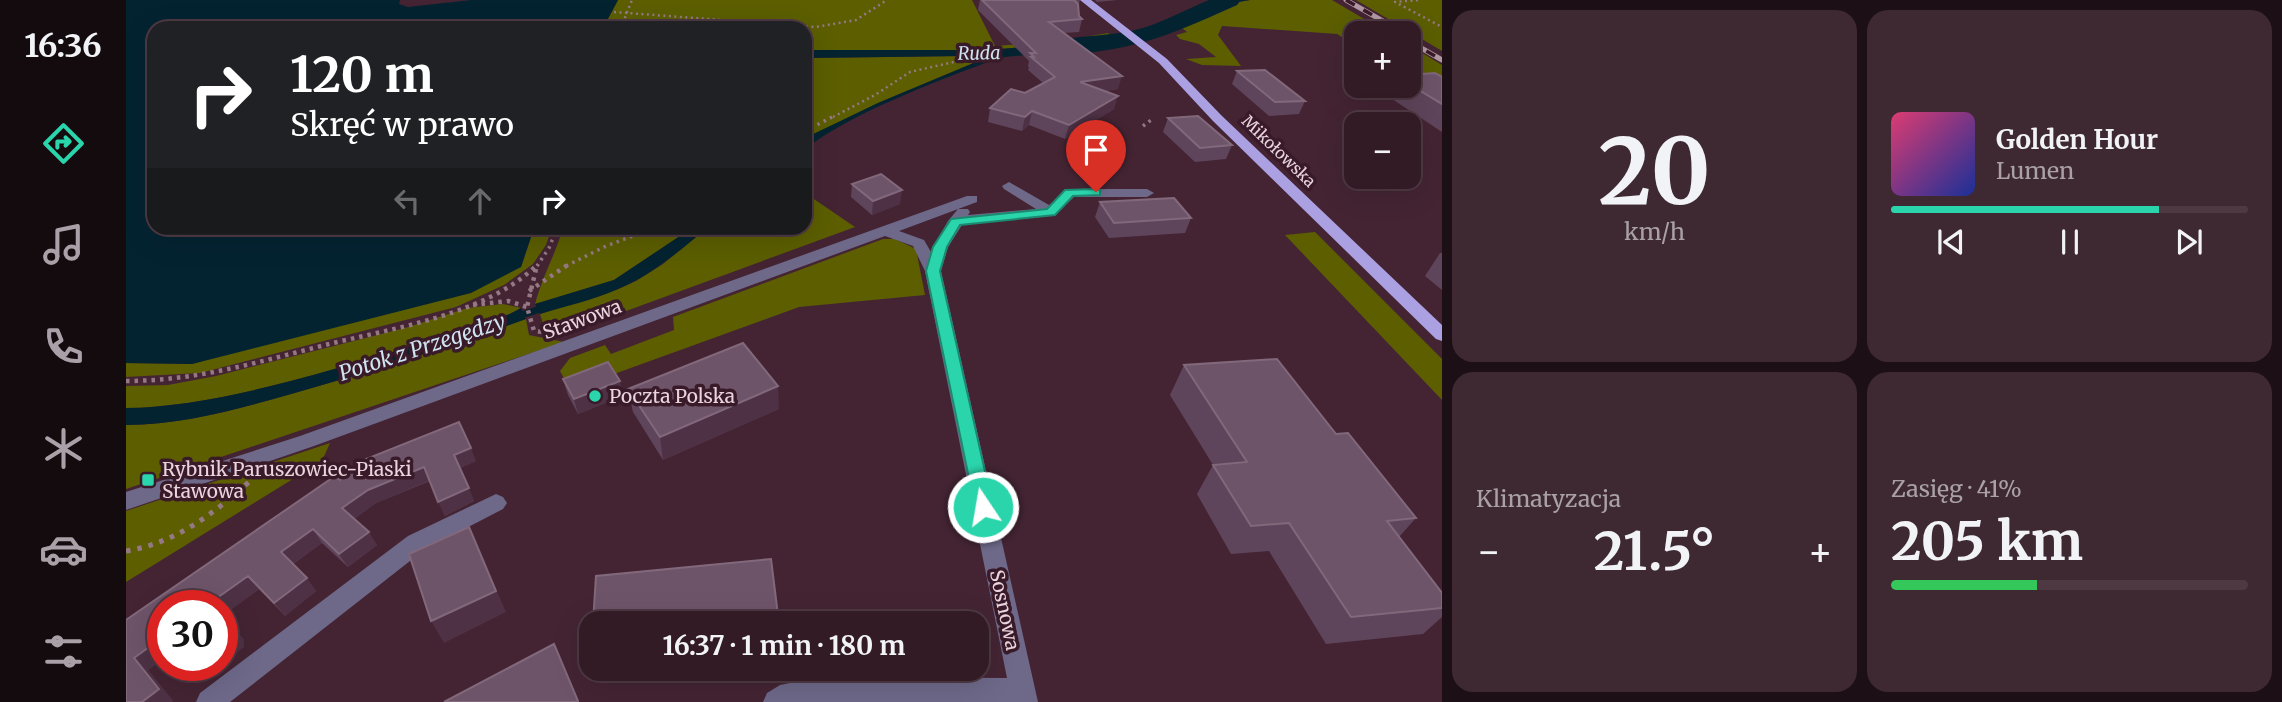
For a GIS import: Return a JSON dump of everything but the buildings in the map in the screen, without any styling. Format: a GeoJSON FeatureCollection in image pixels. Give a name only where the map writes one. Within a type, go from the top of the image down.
{"type":"FeatureCollection","features":[{"type":"Feature","properties":{"kind":"main road","name":"Mikołowska"},"geometry":{"type":"LineString","coordinates":[[1085,0],[1146,47],[1442,335]]}},
{"type":"Feature","properties":{"kind":"street"},"geometry":{"type":"LineString","coordinates":[[1009,186],[1050,212]]}},
{"type":"Feature","properties":{"kind":"street"},"geometry":{"type":"LineString","coordinates":[[955,222],[1050,212],[1070,192],[1147,193]]}},
{"type":"Feature","properties":{"kind":"street","name":"Stawowa"},"geometry":{"type":"LineString","coordinates":[[126,501],[272,453],[972,199]]}},
{"type":"Feature","properties":{"kind":"street","name":"Sosnowa"},"geometry":{"type":"LineString","coordinates":[[933,271],[940,247],[972,199]]}},
{"type":"Feature","properties":{"kind":"street"},"geometry":{"type":"LineString","coordinates":[[921,218],[934,224],[940,247]]}},
{"type":"Feature","properties":{"kind":"street","name":"Sosnowa"},"geometry":{"type":"LineString","coordinates":[[921,218],[923,247],[933,271],[1024,696]]}},
{"type":"Feature","properties":{"kind":"street"},"geometry":{"type":"LineString","coordinates":[[885,230],[914,239],[923,247]]}},
{"type":"Feature","properties":{"kind":"street"},"geometry":{"type":"LineString","coordinates":[[209,702],[416,543],[496,503]]}},
{"type":"Feature","properties":{"kind":"street"},"geometry":{"type":"LineString","coordinates":[[776,702],[789,694],[819,689],[1024,696]]}},
{"type":"Feature","properties":{"kind":"path"},"geometry":{"type":"LineString","coordinates":[[624,21],[625,12],[632,0]]}},
{"type":"Feature","properties":{"kind":"path"},"geometry":{"type":"LineString","coordinates":[[812,27],[827,27],[856,20],[887,0]]}},
{"type":"Feature","properties":{"kind":"path"},"geometry":{"type":"LineString","coordinates":[[1418,0],[1395,2],[1442,27]]}},
{"type":"Feature","properties":{"kind":"path"},"geometry":{"type":"LineString","coordinates":[[614,12],[728,21]]}},
{"type":"Feature","properties":{"kind":"path"},"geometry":{"type":"LineString","coordinates":[[812,127],[875,95],[910,72],[958,61]]}},
{"type":"Feature","properties":{"kind":"path"},"geometry":{"type":"LineString","coordinates":[[1143,126],[1151,120]]}},
{"type":"Feature","properties":{"kind":"path"},"geometry":{"type":"LineString","coordinates":[[126,381],[174,380],[240,367],[418,322],[468,305],[509,285],[538,264],[548,251],[554,235]]}},
{"type":"Feature","properties":{"kind":"path"},"geometry":{"type":"LineString","coordinates":[[529,291],[561,266],[635,235]]}},
{"type":"Feature","properties":{"kind":"path"},"geometry":{"type":"LineString","coordinates":[[534,331],[527,307],[538,264]]}},
{"type":"Feature","properties":{"kind":"path"},"geometry":{"type":"LineString","coordinates":[[468,305],[508,301],[527,307]]}},
{"type":"Feature","properties":{"kind":"path"},"geometry":{"type":"LineString","coordinates":[[126,551],[157,545],[191,527],[256,475],[272,453]]}},
{"type":"Feature","properties":{"kind":"shaded area"},"geometry":{"type":"Polygon","coordinates":[[[618,0],[972,0],[995,46],[1061,41],[1108,33],[1114,39],[989,50],[812,50],[812,21],[607,21],[618,0]]]}},
{"type":"Feature","properties":{"kind":"shaded area"},"geometry":{"type":"Polygon","coordinates":[[[1250,0],[1332,0],[1368,21],[1344,21],[1344,38],[1337,34],[1222,26],[1218,35],[1241,66],[1202,65],[1186,59],[1216,57],[1199,44],[1180,39],[1176,35],[1187,32],[1182,28],[1220,5],[1250,0]]]}},
{"type":"Feature","properties":{"kind":"shaded area"},"geometry":{"type":"Polygon","coordinates":[[[1356,0],[1442,0],[1442,51],[1421,39],[1421,21],[1391,21],[1356,0]]]}},
{"type":"Feature","properties":{"kind":"shaded area"},"geometry":{"type":"Polygon","coordinates":[[[1421,52],[1442,65],[1442,78],[1421,76],[1421,52]]]}},
{"type":"Feature","properties":{"kind":"shaded area"},"geometry":{"type":"Polygon","coordinates":[[[963,56],[983,59],[878,103],[812,136],[812,58],[963,56]]]}},
{"type":"Feature","properties":{"kind":"shaded area"},"geometry":{"type":"Polygon","coordinates":[[[812,198],[855,227],[577,329],[544,327],[540,314],[616,290],[663,264],[698,235],[812,235],[812,198]]]}},
{"type":"Feature","properties":{"kind":"shaded area"},"geometry":{"type":"Polygon","coordinates":[[[1315,232],[1442,359],[1442,400],[1285,235],[1315,232]]]}},
{"type":"Feature","properties":{"kind":"shaded area"},"geometry":{"type":"Polygon","coordinates":[[[532,235],[550,235],[533,264],[504,285],[456,307],[200,373],[126,377],[126,363],[192,364],[521,267],[532,235]]]}},
{"type":"Feature","properties":{"kind":"shaded area"},"geometry":{"type":"Polygon","coordinates":[[[560,235],[682,235],[614,280],[535,304],[560,235]]]}},
{"type":"Feature","properties":{"kind":"shaded area"},"geometry":{"type":"Polygon","coordinates":[[[883,239],[895,239],[916,249],[925,295],[799,307],[570,390],[560,371],[570,358],[605,345],[611,354],[674,330],[673,317],[883,239]]]}},
{"type":"Feature","properties":{"kind":"shaded area"},"geometry":{"type":"Polygon","coordinates":[[[503,304],[521,308],[465,331],[267,387],[195,402],[126,408],[126,386],[168,385],[216,376],[405,328],[467,308],[503,304]]]}},
{"type":"Feature","properties":{"kind":"shaded area"},"geometry":{"type":"Polygon","coordinates":[[[526,319],[529,335],[564,342],[126,489],[126,425],[191,419],[256,404],[327,384],[526,319]]]}},
{"type":"Feature","properties":{"kind":"shaded area"},"geometry":{"type":"Polygon","coordinates":[[[330,443],[322,461],[126,582],[126,511],[330,443]]]}},
{"type":"Feature","properties":{"kind":"water"},"geometry":{"type":"Polygon","coordinates":[[[126,0],[400,0],[399,4],[408,7],[471,0],[618,0],[607,21],[147,21],[147,235],[532,235],[521,267],[471,293],[192,364],[126,363],[126,0]]]}},
{"type":"Feature","properties":{"kind":"water"},"geometry":{"type":"Polygon","coordinates":[[[1213,0],[1250,0],[1220,5],[1182,28],[1145,40],[1137,33],[1180,19],[1213,0]]]}},
{"type":"Feature","properties":{"kind":"water"},"geometry":{"type":"Polygon","coordinates":[[[1114,39],[1121,46],[1005,57],[988,62],[868,111],[812,144],[812,135],[878,103],[981,60],[963,56],[812,58],[812,50],[989,50],[1114,39]]]}},
{"type":"Feature","properties":{"kind":"water"},"geometry":{"type":"Polygon","coordinates":[[[682,235],[698,235],[665,262],[618,289],[540,314],[535,304],[614,280],[682,235]]]}},
{"type":"Feature","properties":{"kind":"water"},"geometry":{"type":"Polygon","coordinates":[[[521,308],[526,319],[327,384],[213,414],[169,422],[126,425],[126,408],[195,402],[267,387],[465,331],[521,308]]]}},
{"type":"Feature","properties":{"kind":"waterway","name":"Ruda"},"geometry":{"type":"LineString","coordinates":[[1055,48],[1100,44],[1150,34],[1229,0]]}},
{"type":"Feature","properties":{"kind":"waterway","name":"Potok z Przegędzy"},"geometry":{"type":"LineString","coordinates":[[515,317],[547,307]]}},
{"type":"Feature","properties":{"kind":"railway"},"geometry":{"type":"LineString","coordinates":[[1346,0],[1383,21]]}},
{"type":"Feature","properties":{"kind":"railway"},"geometry":{"type":"LineString","coordinates":[[1421,48],[1442,60]]}},
{"type":"Feature","properties":{"kind":"place","name":"Poczta Polska"},"geometry":{"type":"Point","coordinates":[595,396]}},
{"type":"Feature","properties":{"kind":"place","name":"Rybnik Paruszowiec-Piaski Stawowa"},"geometry":{"type":"Point","coordinates":[148,480]}},
{"type":"Feature","properties":{"kind":"route"},"geometry":{"type":"LineString","coordinates":[[983,507],[933,271],[940,247],[955,222],[1050,212],[1070,192],[1096,192]]}}]}
